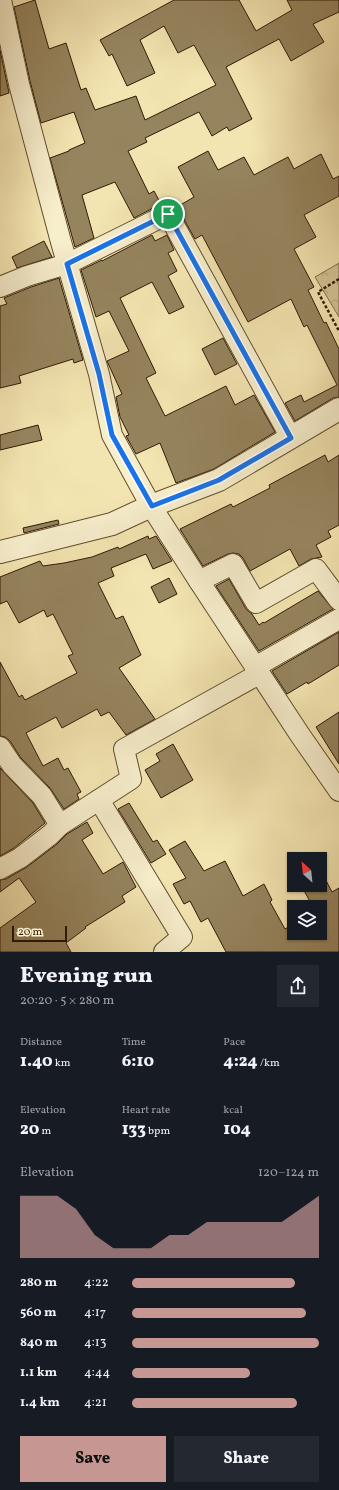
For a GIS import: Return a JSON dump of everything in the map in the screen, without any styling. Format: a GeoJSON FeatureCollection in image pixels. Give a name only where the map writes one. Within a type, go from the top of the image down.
{"type":"FeatureCollection","features":[{"type":"Feature","properties":{"kind":"street"},"geometry":{"type":"LineString","coordinates":[[1,0],[19,84],[67,264],[99,374],[112,435],[152,506],[199,581],[300,736],[339,791]]}},
{"type":"Feature","properties":{"kind":"street"},"geometry":{"type":"LineString","coordinates":[[0,287],[27,276],[67,264],[168,214],[291,438]]}},
{"type":"Feature","properties":{"kind":"street"},"geometry":{"type":"LineString","coordinates":[[0,552],[112,524],[152,506],[219,480],[339,409]]}},
{"type":"Feature","properties":{"kind":"street"},"geometry":{"type":"LineString","coordinates":[[199,581],[233,564],[256,602],[316,569],[339,600]]}},
{"type":"Feature","properties":{"kind":"street"},"geometry":{"type":"LineString","coordinates":[[0,869],[20,858],[60,826],[131,779],[124,748],[257,670],[339,619]]}},
{"type":"Feature","properties":{"kind":"street"},"geometry":{"type":"LineString","coordinates":[[0,747],[12,765],[42,796],[60,826]]}},
{"type":"Feature","properties":{"kind":"street"},"geometry":{"type":"LineString","coordinates":[[99,800],[182,937],[164,952]]}},
{"type":"Feature","properties":{"kind":"path"},"geometry":{"type":"LineString","coordinates":[[339,279],[318,292],[339,331]]}},
{"type":"Feature","properties":{"kind":"green space"},"geometry":{"type":"Polygon","coordinates":[[[339,263],[339,317],[315,277],[339,263]]]}},
{"type":"Feature","properties":{"kind":"building"},"geometry":{"type":"Polygon","coordinates":[[[35,0],[49,49],[66,43],[81,90],[86,88],[95,110],[136,96],[145,120],[216,85],[194,45],[178,53],[164,26],[140,40],[155,73],[127,86],[112,54],[109,56],[100,40],[174,0],[239,0],[256,31],[292,10],[287,0],[339,0],[339,12],[313,24],[324,42],[291,61],[279,39],[226,67],[252,119],[229,131],[227,127],[212,136],[199,112],[145,138],[147,142],[128,151],[149,194],[154,191],[161,204],[134,218],[115,182],[82,195],[94,238],[75,247],[50,158],[85,143],[74,112],[41,123],[14,7],[35,0]]]}},
{"type":"Feature","properties":{"kind":"building"},"geometry":{"type":"Polygon","coordinates":[[[0,50],[9,93],[0,96],[0,50]]]}},
{"type":"Feature","properties":{"kind":"building"},"geometry":{"type":"Polygon","coordinates":[[[208,151],[218,170],[244,157],[254,175],[288,157],[294,169],[321,154],[333,179],[339,176],[339,196],[304,215],[316,237],[294,249],[314,287],[308,290],[339,349],[339,397],[333,398],[295,421],[285,403],[301,395],[304,402],[337,385],[307,325],[304,327],[291,299],[248,322],[202,235],[195,239],[177,207],[194,197],[178,167],[208,151]]]}},
{"type":"Feature","properties":{"kind":"building"},"geometry":{"type":"Polygon","coordinates":[[[152,235],[155,241],[167,235],[174,250],[168,253],[177,271],[168,276],[184,307],[169,314],[152,282],[120,298],[156,373],[146,378],[165,416],[226,386],[235,405],[254,395],[275,432],[214,469],[176,483],[160,443],[136,454],[126,436],[129,435],[120,417],[116,397],[122,394],[107,361],[129,351],[109,311],[96,317],[81,270],[102,261],[152,235]]]}},
{"type":"Feature","properties":{"kind":"building"},"geometry":{"type":"Polygon","coordinates":[[[44,241],[52,257],[17,268],[12,257],[44,241]]]}},
{"type":"Feature","properties":{"kind":"building"},"geometry":{"type":"Polygon","coordinates":[[[59,278],[83,360],[74,363],[73,359],[19,376],[21,383],[0,388],[0,306],[7,304],[4,298],[59,278]]]}},
{"type":"Feature","properties":{"kind":"building"},"geometry":{"type":"Polygon","coordinates":[[[223,338],[237,364],[215,375],[202,349],[223,338]]]}},
{"type":"Feature","properties":{"kind":"building"},"geometry":{"type":"Polygon","coordinates":[[[38,425],[42,440],[0,450],[0,435],[38,425]]]}},
{"type":"Feature","properties":{"kind":"building"},"geometry":{"type":"Polygon","coordinates":[[[325,455],[328,462],[339,455],[339,525],[328,531],[331,537],[316,545],[322,557],[311,559],[299,566],[290,549],[250,571],[243,558],[239,554],[233,553],[203,566],[180,529],[231,504],[233,507],[270,488],[269,485],[325,455]]]}},
{"type":"Feature","properties":{"kind":"building"},"geometry":{"type":"Polygon","coordinates":[[[58,520],[59,524],[24,533],[23,528],[58,520]]]}},
{"type":"Feature","properties":{"kind":"building"},"geometry":{"type":"Polygon","coordinates":[[[148,536],[149,539],[156,536],[172,561],[153,569],[146,554],[111,568],[114,576],[98,583],[116,619],[123,616],[141,655],[119,668],[155,719],[126,735],[109,712],[101,716],[97,709],[62,728],[56,717],[26,733],[43,766],[58,758],[64,770],[68,768],[81,792],[77,794],[79,799],[64,809],[50,788],[21,758],[10,741],[5,737],[0,736],[0,662],[19,697],[22,695],[25,700],[77,673],[68,656],[73,654],[53,614],[47,617],[44,610],[19,623],[7,601],[0,604],[0,577],[40,561],[43,566],[92,557],[118,547],[119,549],[148,536]]]}},
{"type":"Feature","properties":{"kind":"building"},"geometry":{"type":"Polygon","coordinates":[[[169,578],[177,594],[159,603],[151,587],[169,578]]]}},
{"type":"Feature","properties":{"kind":"building"},"geometry":{"type":"Polygon","coordinates":[[[229,579],[246,609],[252,614],[259,625],[318,591],[333,609],[259,651],[216,586],[229,579]]]}},
{"type":"Feature","properties":{"kind":"building"},"geometry":{"type":"Polygon","coordinates":[[[339,632],[339,665],[308,684],[307,682],[287,694],[272,671],[339,632]]]}},
{"type":"Feature","properties":{"kind":"building"},"geometry":{"type":"Polygon","coordinates":[[[339,712],[339,764],[316,727],[339,712]]]}},
{"type":"Feature","properties":{"kind":"building"},"geometry":{"type":"Polygon","coordinates":[[[173,744],[193,780],[161,798],[145,770],[160,761],[156,754],[173,744]]]}},
{"type":"Feature","properties":{"kind":"building"},"geometry":{"type":"Polygon","coordinates":[[[0,768],[33,803],[45,823],[14,848],[0,856],[0,768]]]}},
{"type":"Feature","properties":{"kind":"building"},"geometry":{"type":"Polygon","coordinates":[[[129,803],[153,842],[157,840],[166,854],[151,863],[118,809],[129,803]]]}},
{"type":"Feature","properties":{"kind":"building"},"geometry":{"type":"Polygon","coordinates":[[[87,822],[93,833],[82,840],[103,874],[123,862],[136,887],[122,896],[125,902],[85,927],[86,928],[66,943],[71,952],[0,952],[0,928],[36,902],[19,878],[0,892],[0,880],[6,879],[27,867],[57,844],[67,834],[87,822]]]}},
{"type":"Feature","properties":{"kind":"building"},"geometry":{"type":"Polygon","coordinates":[[[185,841],[204,871],[225,861],[243,896],[264,884],[272,900],[270,902],[285,929],[287,928],[287,940],[327,940],[327,900],[309,900],[305,892],[327,892],[327,882],[332,892],[339,888],[339,952],[226,952],[208,918],[201,922],[190,901],[184,904],[173,884],[186,878],[169,850],[185,841]]]}},
{"type":"Feature","properties":{"kind":"route"},"geometry":{"type":"LineString","coordinates":[[168,214],[291,438],[219,480],[152,506],[112,435],[99,374],[67,264],[168,214]]}}]}
